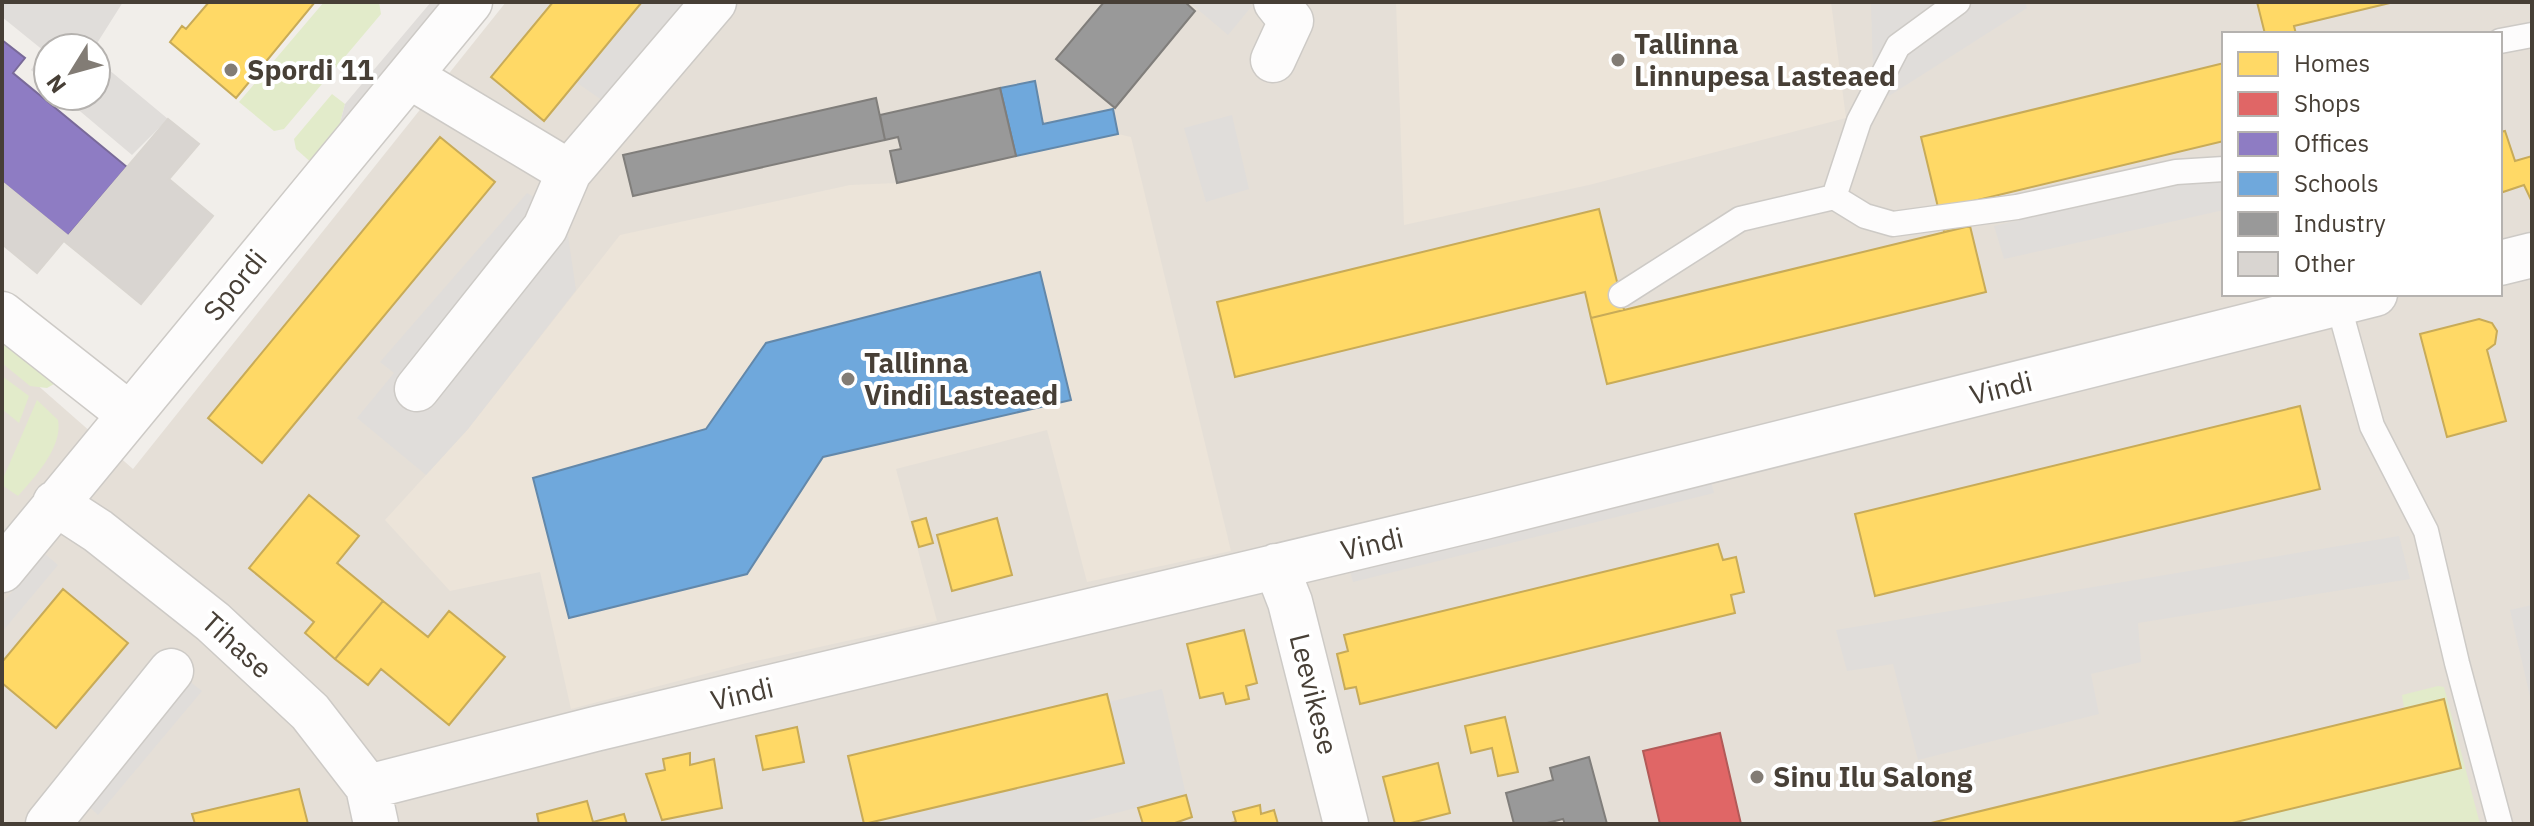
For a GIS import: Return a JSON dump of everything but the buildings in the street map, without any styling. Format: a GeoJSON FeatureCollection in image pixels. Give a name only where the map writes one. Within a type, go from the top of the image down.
{"type":"FeatureCollection","features":[{"type":"Feature","properties":{"kind":"street","name":"Spordi"},"geometry":{"type":"LineString","coordinates":[[2,570],[470,2]]}},
{"type":"Feature","properties":{"kind":"street"},"geometry":{"type":"LineString","coordinates":[[417,389],[545,228],[569,172],[714,2]]}},
{"type":"Feature","properties":{"kind":"street"},"geometry":{"type":"LineString","coordinates":[[1273,60],[1291,21],[1276,2]]}},
{"type":"Feature","properties":{"kind":"street"},"geometry":{"type":"LineString","coordinates":[[409,76],[569,172]]}},
{"type":"Feature","properties":{"kind":"street"},"geometry":{"type":"LineString","coordinates":[[2502,262],[2532,255]]}},
{"type":"Feature","properties":{"kind":"street","name":"Vindi"},"geometry":{"type":"LineString","coordinates":[[372,806],[595,729],[1499,513],[2346,297]]}},
{"type":"Feature","properties":{"kind":"street"},"geometry":{"type":"LineString","coordinates":[[2,314],[129,414]]}},
{"type":"Feature","properties":{"kind":"street","name":"Tihase"},"geometry":{"type":"LineString","coordinates":[[55,503],[98,531],[213,622],[310,712],[372,806]]}},
{"type":"Feature","properties":{"kind":"street","name":"Leevikese"},"geometry":{"type":"LineString","coordinates":[[1276,566],[1290,602],[1346,824]]}},
{"type":"Feature","properties":{"kind":"street"},"geometry":{"type":"LineString","coordinates":[[67,814],[171,671]]}},
{"type":"Feature","properties":{"kind":"lane"},"geometry":{"type":"LineString","coordinates":[[1834,197],[1859,121],[1898,46],[1958,2]]}},
{"type":"Feature","properties":{"kind":"lane"},"geometry":{"type":"LineString","coordinates":[[2502,41],[2532,35]]}},
{"type":"Feature","properties":{"kind":"lane"},"geometry":{"type":"LineString","coordinates":[[1621,295],[1740,219],[1834,197],[1865,216],[1893,224],[2017,207],[2176,172],[2222,169]]}},
{"type":"Feature","properties":{"kind":"lane"},"geometry":{"type":"LineString","coordinates":[[2346,297],[2372,426],[2426,531],[2500,824]]}},
{"type":"Feature","properties":{"kind":"shaded area"},"geometry":{"type":"Polygon","coordinates":[[[2,2],[123,2],[104,32],[32,32],[32,41],[2,17],[2,2]]]}},
{"type":"Feature","properties":{"kind":"shaded area"},"geometry":{"type":"Polygon","coordinates":[[[431,2],[450,2],[339,127],[345,104],[431,2]]]}},
{"type":"Feature","properties":{"kind":"shaded area"},"geometry":{"type":"Polygon","coordinates":[[[506,2],[2532,2],[2532,824],[2,824],[2,354],[133,469],[506,2]]]}},
{"type":"Feature","properties":{"kind":"shaded area"},"geometry":{"type":"Polygon","coordinates":[[[642,2],[736,2],[630,120],[576,82],[642,2]]]}},
{"type":"Feature","properties":{"kind":"shaded area"},"geometry":{"type":"Polygon","coordinates":[[[1189,2],[1247,2],[1252,6],[1228,35],[1189,2]]]}},
{"type":"Feature","properties":{"kind":"shaded area","name":"Tallinna Linnupesa Lasteaed"},"geometry":{"type":"Polygon","coordinates":[[[1396,2],[1831,2],[1846,118],[1589,185],[1404,225],[1396,2]]]}},
{"type":"Feature","properties":{"kind":"shaded area"},"geometry":{"type":"Polygon","coordinates":[[[1871,2],[2025,2],[2027,8],[1889,96],[1873,70],[1871,2]]]}},
{"type":"Feature","properties":{"kind":"shaded area"},"geometry":{"type":"Polygon","coordinates":[[[112,72],[168,119],[132,155],[81,112],[112,112],[112,72]]]}},
{"type":"Feature","properties":{"kind":"shaded area"},"geometry":{"type":"Polygon","coordinates":[[[1232,115],[1249,189],[1206,202],[1184,128],[1232,115]]]}},
{"type":"Feature","properties":{"kind":"shaded area","name":"Tallinna Vindi Lasteaed"},"geometry":{"type":"Polygon","coordinates":[[[1118,134],[1131,137],[1231,551],[1087,582],[1047,430],[896,469],[937,621],[747,663],[571,709],[540,572],[450,591],[385,520],[468,429],[620,235],[850,185],[897,183],[1118,134]]]}},
{"type":"Feature","properties":{"kind":"shaded area"},"geometry":{"type":"Polygon","coordinates":[[[2222,172],[2222,210],[2004,259],[1994,226],[2222,172]]]}},
{"type":"Feature","properties":{"kind":"shaded area"},"geometry":{"type":"Polygon","coordinates":[[[527,193],[565,215],[576,290],[468,429],[426,475],[357,418],[394,373],[380,362],[527,193]]]}},
{"type":"Feature","properties":{"kind":"shaded area"},"geometry":{"type":"Polygon","coordinates":[[[1708,470],[1714,493],[1353,582],[1347,559],[1708,470]]]}},
{"type":"Feature","properties":{"kind":"shaded area"},"geometry":{"type":"Polygon","coordinates":[[[2399,536],[2410,579],[2138,623],[2141,662],[2091,674],[2099,714],[1918,760],[1893,664],[1847,671],[1836,630],[2399,536]]]}},
{"type":"Feature","properties":{"kind":"shaded area"},"geometry":{"type":"Polygon","coordinates":[[[44,553],[58,565],[2,632],[2,604],[44,553]]]}},
{"type":"Feature","properties":{"kind":"shaded area"},"geometry":{"type":"Polygon","coordinates":[[[2532,605],[2532,705],[2510,610],[2532,605]]]}},
{"type":"Feature","properties":{"kind":"shaded area"},"geometry":{"type":"Polygon","coordinates":[[[184,677],[202,691],[98,815],[81,799],[184,677]]]}},
{"type":"Feature","properties":{"kind":"shaded area"},"geometry":{"type":"Polygon","coordinates":[[[1162,689],[1186,795],[1073,824],[873,824],[1123,763],[1109,702],[1162,689]]]}},
{"type":"Feature","properties":{"kind":"green space"},"geometry":{"type":"Polygon","coordinates":[[[324,2],[379,2],[381,14],[284,129],[274,131],[239,102],[324,2]]]}},
{"type":"Feature","properties":{"kind":"green space"},"geometry":{"type":"Polygon","coordinates":[[[332,94],[345,104],[339,127],[314,165],[296,149],[294,139],[332,94]]]}},
{"type":"Feature","properties":{"kind":"green space"},"geometry":{"type":"Polygon","coordinates":[[[2,339],[54,384],[47,388],[30,386],[2,363],[2,339]]]}},
{"type":"Feature","properties":{"kind":"green space"},"geometry":{"type":"Polygon","coordinates":[[[2,376],[29,396],[19,423],[2,409],[2,376]]]}},
{"type":"Feature","properties":{"kind":"green space"},"geometry":{"type":"Polygon","coordinates":[[[37,400],[58,420],[56,441],[46,461],[18,496],[2,485],[2,481],[37,400]]]}},
{"type":"Feature","properties":{"kind":"green space"},"geometry":{"type":"Polygon","coordinates":[[[2444,687],[2480,824],[2228,824],[2461,768],[2444,699],[2404,708],[2402,695],[2444,687]]]}},
{"type":"Feature","properties":{"kind":"place","name":"Tallinna Linnupesa Lasteaed"},"geometry":{"type":"Point","coordinates":[1618,60]}},
{"type":"Feature","properties":{"kind":"place","name":"Spordi 11"},"geometry":{"type":"Point","coordinates":[231,70]}},
{"type":"Feature","properties":{"kind":"place","name":"Tallinna Vindi Lasteaed"},"geometry":{"type":"Point","coordinates":[848,379]}},
{"type":"Feature","properties":{"kind":"place","name":"Sinu Ilu Salong"},"geometry":{"type":"Point","coordinates":[1757,777]}}]}
